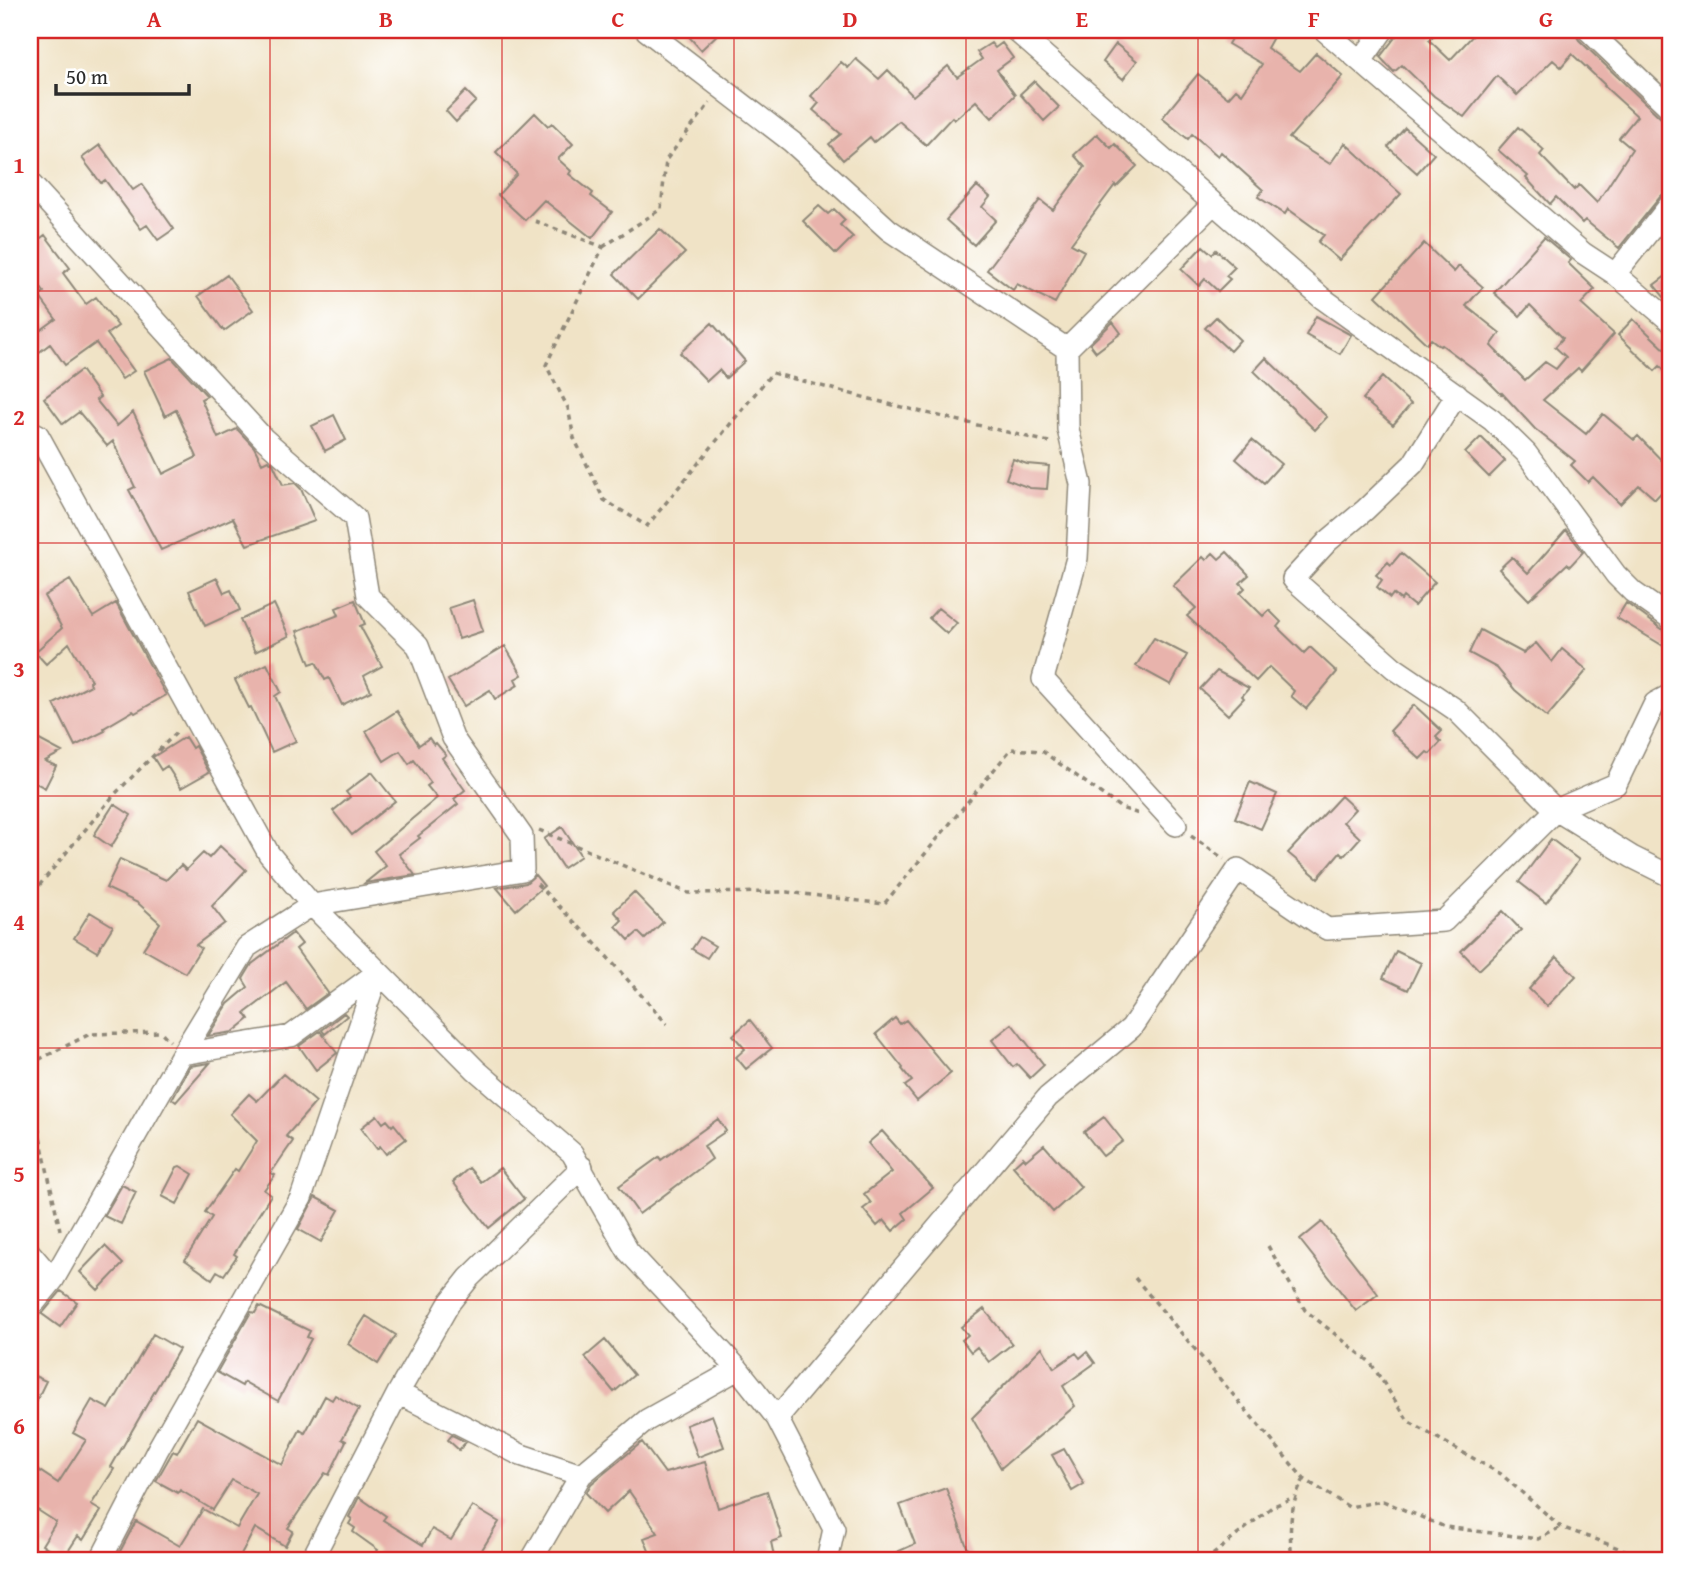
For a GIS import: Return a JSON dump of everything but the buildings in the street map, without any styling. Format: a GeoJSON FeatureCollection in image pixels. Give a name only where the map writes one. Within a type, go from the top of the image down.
{"type":"FeatureCollection","features":[{"type":"Feature","properties":{"kind":"street"},"geometry":{"type":"LineString","coordinates":[[646,30],[792,142],[890,230],[1068,349]]}},
{"type":"Feature","properties":{"kind":"street"},"geometry":{"type":"LineString","coordinates":[[1014,30],[1322,299],[1492,420],[1526,453],[1616,575],[1633,592],[1670,618]]}},
{"type":"Feature","properties":{"kind":"street"},"geometry":{"type":"LineString","coordinates":[[1324,30],[1583,253],[1615,274],[1670,321]]}},
{"type":"Feature","properties":{"kind":"street"},"geometry":{"type":"LineString","coordinates":[[1362,61],[1383,30]]}},
{"type":"Feature","properties":{"kind":"street"},"geometry":{"type":"LineString","coordinates":[[1588,30],[1670,107]]}},
{"type":"Feature","properties":{"kind":"street"},"geometry":{"type":"LineString","coordinates":[[30,183],[264,439],[355,518],[368,596],[418,646],[453,738],[522,836],[523,870],[312,905],[247,947],[182,1054],[53,1280],[30,1308]]}},
{"type":"Feature","properties":{"kind":"street"},"geometry":{"type":"LineString","coordinates":[[1176,825],[1043,679],[1077,558],[1080,484],[1068,429],[1068,349],[1213,204]]}},
{"type":"Feature","properties":{"kind":"street"},"geometry":{"type":"LineString","coordinates":[[1615,274],[1670,205]]}},
{"type":"Feature","properties":{"kind":"street"},"geometry":{"type":"LineString","coordinates":[[1457,394],[1413,464],[1328,541],[1293,579],[1394,668],[1456,710],[1556,810],[1632,857],[1670,876]]}},
{"type":"Feature","properties":{"kind":"street"},"geometry":{"type":"LineString","coordinates":[[32,438],[270,855],[312,905],[476,1070],[572,1153],[628,1251],[738,1368],[777,1418],[834,1529],[827,1561]]}},
{"type":"Feature","properties":{"kind":"street"},"geometry":{"type":"LineString","coordinates":[[777,1418],[1048,1097],[1131,1028],[1238,869],[1327,929],[1444,920],[1556,810],[1616,784],[1655,703],[1670,695]]}},
{"type":"Feature","properties":{"kind":"street"},"geometry":{"type":"LineString","coordinates":[[182,1054],[291,1036],[378,972]]}},
{"type":"Feature","properties":{"kind":"street"},"geometry":{"type":"LineString","coordinates":[[100,1561],[158,1449],[302,1198],[378,972]]}},
{"type":"Feature","properties":{"kind":"street"},"geometry":{"type":"LineString","coordinates":[[311,1561],[398,1393],[450,1302],[469,1278],[582,1167]]}},
{"type":"Feature","properties":{"kind":"street"},"geometry":{"type":"LineString","coordinates":[[30,1253],[53,1280]]}},
{"type":"Feature","properties":{"kind":"street"},"geometry":{"type":"LineString","coordinates":[[531,1561],[581,1475],[647,1420],[738,1368]]}},
{"type":"Feature","properties":{"kind":"street"},"geometry":{"type":"LineString","coordinates":[[398,1393],[522,1455],[581,1475]]}},
{"type":"Feature","properties":{"kind":"path"},"geometry":{"type":"LineString","coordinates":[[721,89],[666,160],[661,209],[604,247],[546,365],[568,408],[574,438],[604,500],[647,526],[772,373],[1072,447]]}},
{"type":"Feature","properties":{"kind":"path"},"geometry":{"type":"LineString","coordinates":[[535,220],[604,247]]}},
{"type":"Feature","properties":{"kind":"path"},"geometry":{"type":"LineString","coordinates":[[30,903],[37,888],[114,795],[192,715]]}},
{"type":"Feature","properties":{"kind":"path"},"geometry":{"type":"LineString","coordinates":[[508,815],[688,893],[787,892],[884,904],[1011,749],[1042,751],[1121,808],[1143,815]]}},
{"type":"Feature","properties":{"kind":"path"},"geometry":{"type":"LineString","coordinates":[[1176,825],[1238,869]]}},
{"type":"Feature","properties":{"kind":"path"},"geometry":{"type":"LineString","coordinates":[[523,870],[667,1024]]}},
{"type":"Feature","properties":{"kind":"path"},"geometry":{"type":"LineString","coordinates":[[30,1065],[90,1034],[161,1032],[182,1054]]}},
{"type":"Feature","properties":{"kind":"path"},"geometry":{"type":"LineString","coordinates":[[30,1089],[66,1256]]}},
{"type":"Feature","properties":{"kind":"path"},"geometry":{"type":"LineString","coordinates":[[1268,1246],[1305,1310],[1370,1362],[1409,1422],[1501,1474],[1561,1527],[1654,1561]]}},
{"type":"Feature","properties":{"kind":"path"},"geometry":{"type":"LineString","coordinates":[[1135,1278],[1304,1479],[1349,1507],[1382,1500],[1445,1527],[1538,1539],[1561,1527]]}},
{"type":"Feature","properties":{"kind":"path"},"geometry":{"type":"LineString","coordinates":[[1292,1561],[1290,1522],[1294,1497],[1304,1479]]}},
{"type":"Feature","properties":{"kind":"path"},"geometry":{"type":"LineString","coordinates":[[1205,1561],[1272,1507],[1294,1497]]}}]}
